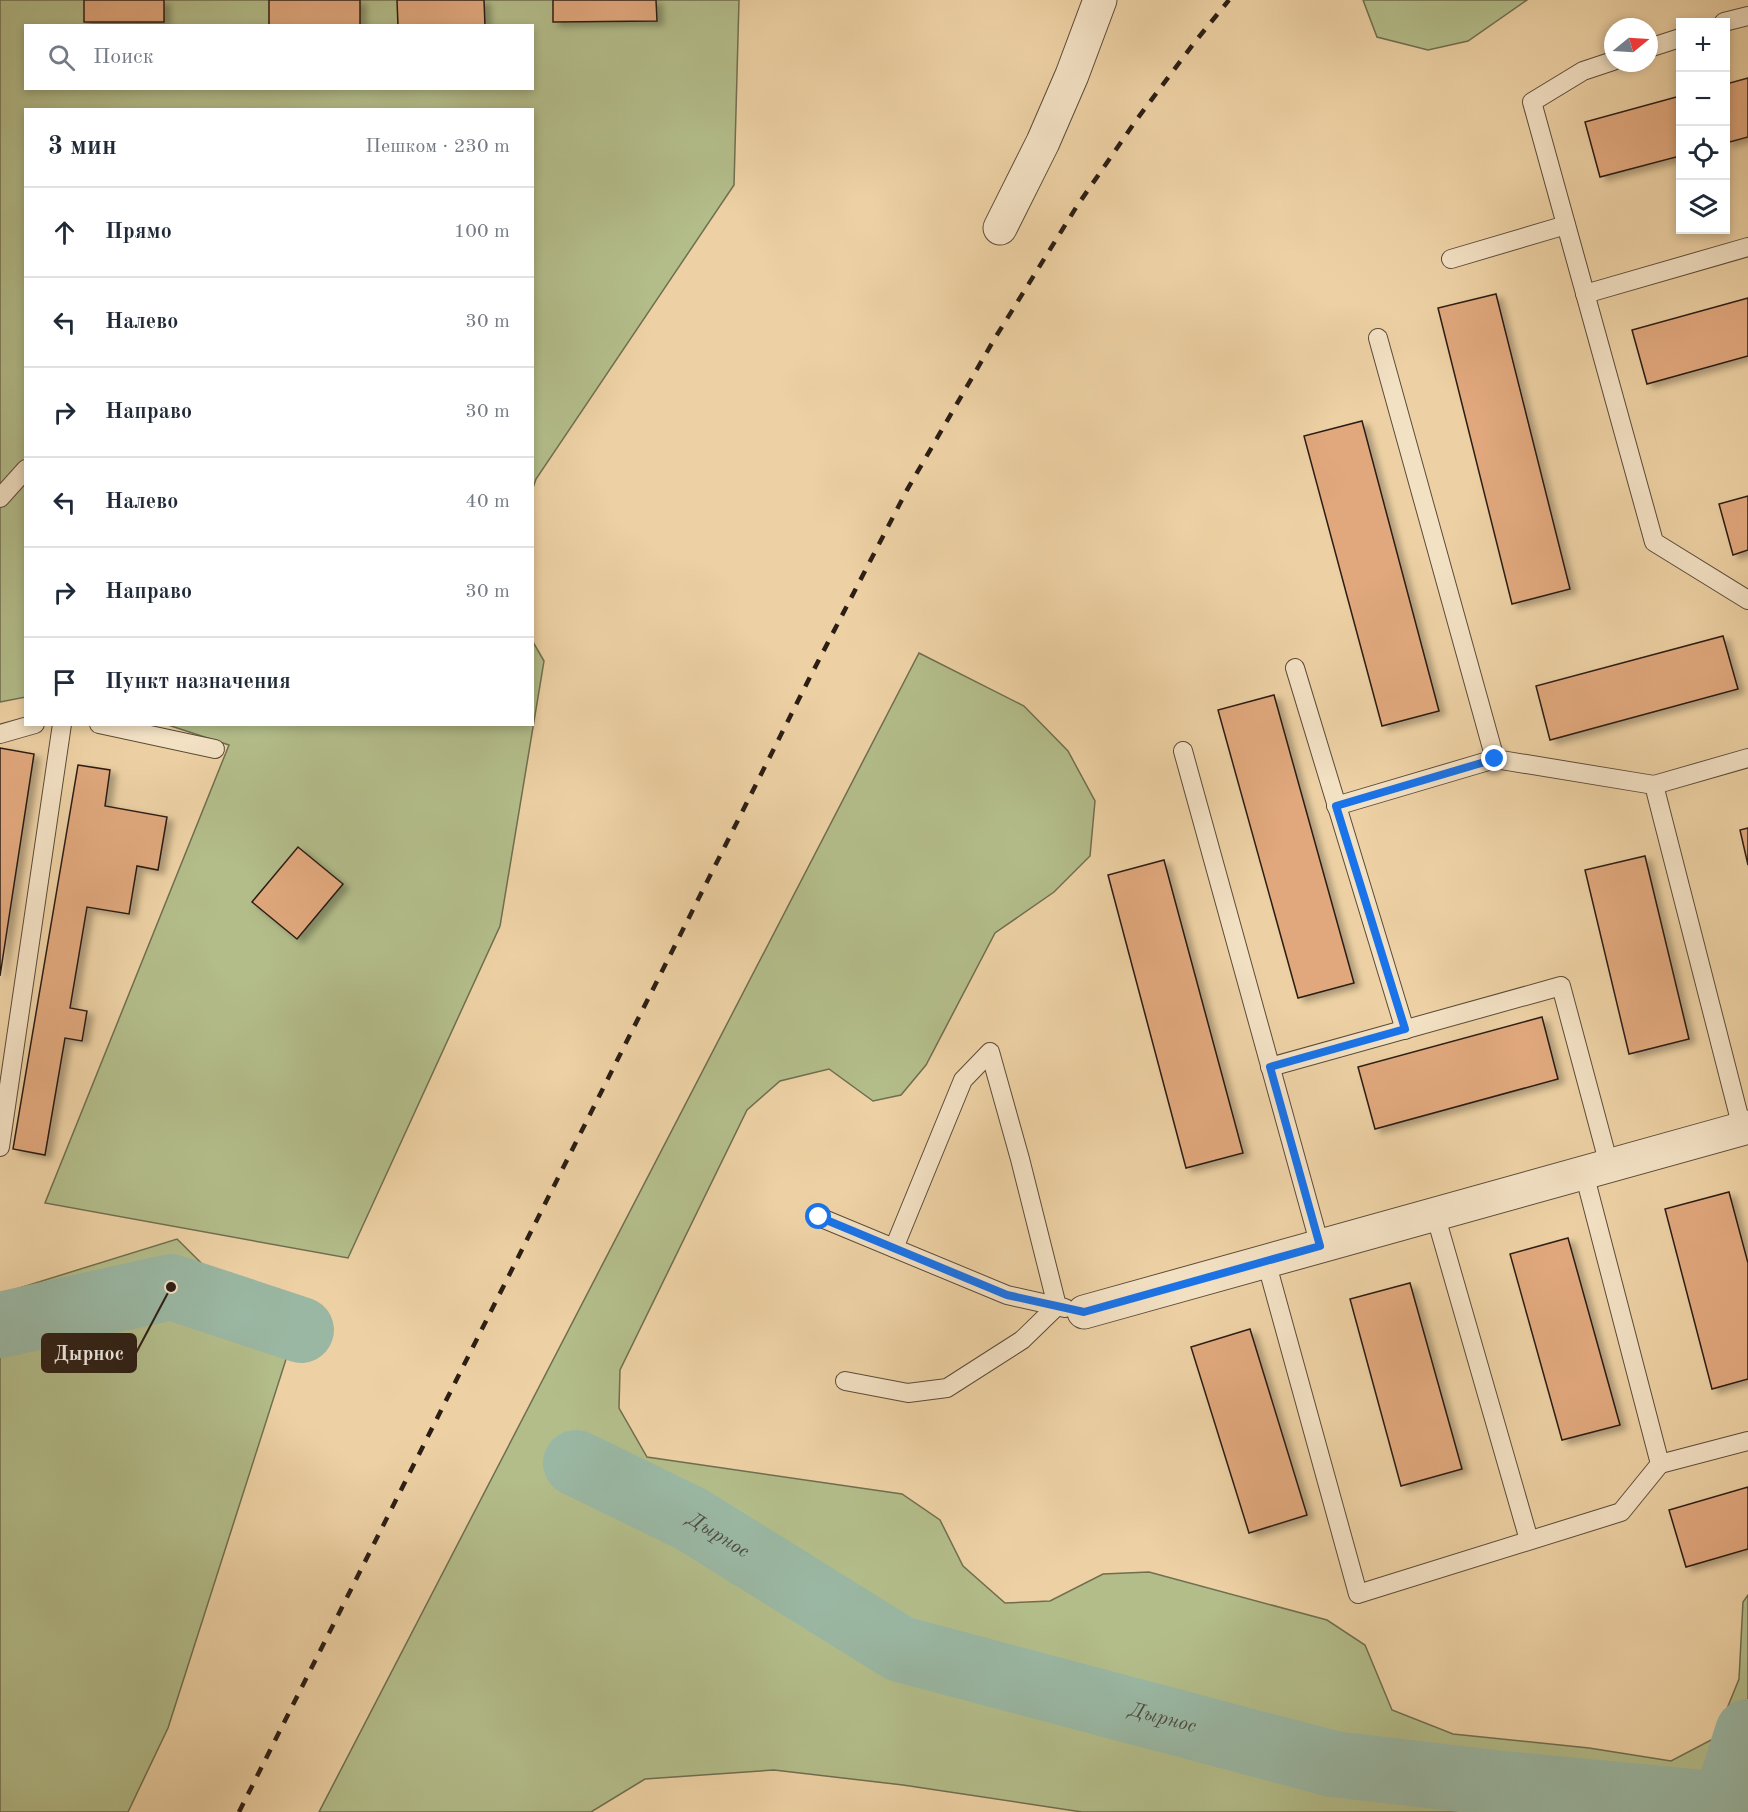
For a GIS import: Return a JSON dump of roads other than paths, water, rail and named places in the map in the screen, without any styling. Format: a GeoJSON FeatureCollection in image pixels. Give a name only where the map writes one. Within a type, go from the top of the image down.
{"type":"FeatureCollection","features":[{"type":"Feature","properties":{"kind":"street"},"geometry":{"type":"LineString","coordinates":[[1000,228],[1043,142],[1100,0]]}},
{"type":"Feature","properties":{"kind":"street"},"geometry":{"type":"LineString","coordinates":[[1071,1309],[1266,1261],[1745,1127]]}},
{"type":"Feature","properties":{"kind":"lane"},"geometry":{"type":"LineString","coordinates":[[1730,20],[1748,16]]}},
{"type":"Feature","properties":{"kind":"lane"},"geometry":{"type":"LineString","coordinates":[[1658,45],[1676,39]]}},
{"type":"Feature","properties":{"kind":"lane"},"geometry":{"type":"LineString","coordinates":[[1604,64],[1583,71],[1532,102],[1654,542],[1748,600]]}},
{"type":"Feature","properties":{"kind":"lane"},"geometry":{"type":"LineString","coordinates":[[1451,259],[1566,225]]}},
{"type":"Feature","properties":{"kind":"lane"},"geometry":{"type":"LineString","coordinates":[[1585,294],[1748,247]]}},
{"type":"Feature","properties":{"kind":"lane"},"geometry":{"type":"LineString","coordinates":[[1378,338],[1495,759]]}},
{"type":"Feature","properties":{"kind":"lane"},"geometry":{"type":"LineString","coordinates":[[0,498],[24,471]]}},
{"type":"Feature","properties":{"kind":"lane"},"geometry":{"type":"LineString","coordinates":[[1295,668],[1405,1029]]}},
{"type":"Feature","properties":{"kind":"lane"},"geometry":{"type":"LineString","coordinates":[[0,734],[29,726]]}},
{"type":"Feature","properties":{"kind":"lane"},"geometry":{"type":"LineString","coordinates":[[0,1147],[62,726]]}},
{"type":"Feature","properties":{"kind":"lane"},"geometry":{"type":"LineString","coordinates":[[108,726],[215,749]]}},
{"type":"Feature","properties":{"kind":"lane"},"geometry":{"type":"LineString","coordinates":[[1183,751],[1320,1246]]}},
{"type":"Feature","properties":{"kind":"lane"},"geometry":{"type":"LineString","coordinates":[[1336,806],[1495,759],[1654,785],[1748,758]]}},
{"type":"Feature","properties":{"kind":"lane"},"geometry":{"type":"LineString","coordinates":[[1654,785],[1745,1127]]}},
{"type":"Feature","properties":{"kind":"lane"},"geometry":{"type":"LineString","coordinates":[[1270,1067],[1561,986],[1596,1169],[1660,1464]]}},
{"type":"Feature","properties":{"kind":"lane"},"geometry":{"type":"LineString","coordinates":[[894,1248],[963,1080],[990,1052],[1020,1159],[1071,1309]]}},
{"type":"Feature","properties":{"kind":"lane"},"geometry":{"type":"LineString","coordinates":[[1435,1214],[1529,1540]]}},
{"type":"Feature","properties":{"kind":"lane"},"geometry":{"type":"LineString","coordinates":[[819,1217],[1007,1295],[1071,1309]]}},
{"type":"Feature","properties":{"kind":"lane"},"geometry":{"type":"LineString","coordinates":[[1266,1261],[1358,1594],[1621,1512],[1660,1464],[1748,1441]]}},
{"type":"Feature","properties":{"kind":"lane"},"geometry":{"type":"LineString","coordinates":[[845,1381],[908,1393],[947,1388],[1071,1309]]}},
{"type":"Feature","properties":{"kind":"waterway","name":"Дырнос"},"geometry":{"type":"LineString","coordinates":[[0,1325],[171,1287],[301,1330]]}},
{"type":"Feature","properties":{"kind":"waterway","name":"Дырнос"},"geometry":{"type":"LineString","coordinates":[[576,1463],[691,1519],[900,1649],[1333,1764],[1503,1784],[1725,1805],[1748,1732]]}},
{"type":"Feature","properties":{"kind":"railway"},"geometry":{"type":"LineString","coordinates":[[239,1812],[809,679],[907,490],[995,338],[1077,206],[1137,119],[1229,0]]}},
{"type":"Feature","properties":{"kind":"place","name":"Дырнос"},"geometry":{"type":"Point","coordinates":[171,1287]}}]}
